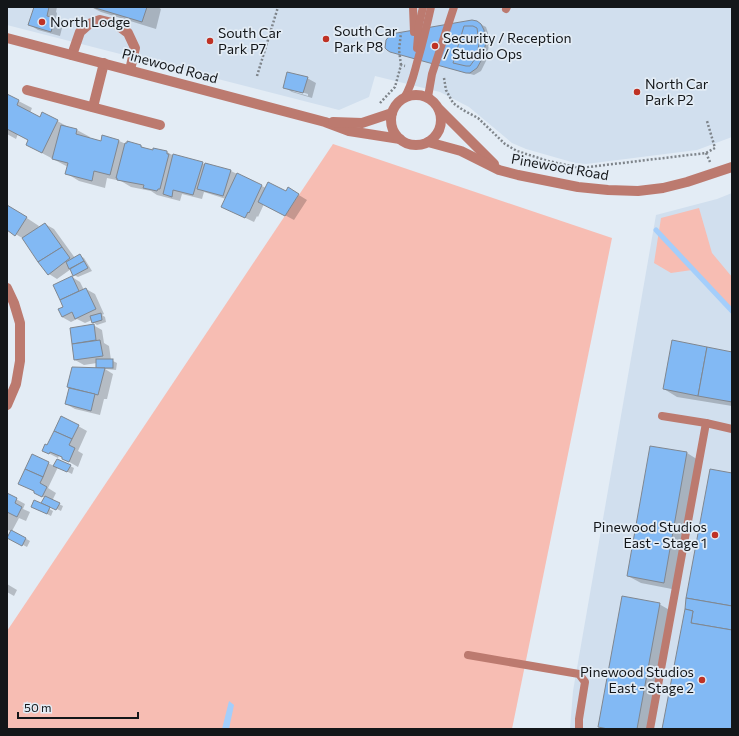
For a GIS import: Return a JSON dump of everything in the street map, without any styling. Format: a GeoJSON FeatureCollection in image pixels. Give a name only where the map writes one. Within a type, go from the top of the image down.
{"type":"FeatureCollection","features":[{"type":"Feature","properties":{"kind":"street"},"geometry":{"type":"LineString","coordinates":[[72,54],[80,32],[89,24],[100,20],[116,24],[128,33],[135,48],[130,70]]}},
{"type":"Feature","properties":{"kind":"street","name":"Pinewood Road"},"geometry":{"type":"LineString","coordinates":[[7,38],[325,122],[349,131],[400,139]]}},
{"type":"Feature","properties":{"kind":"street"},"geometry":{"type":"LineString","coordinates":[[93,107],[104,63]]}},
{"type":"Feature","properties":{"kind":"street"},"geometry":{"type":"LineString","coordinates":[[27,90],[160,125]]}},
{"type":"Feature","properties":{"kind":"street"},"geometry":{"type":"LineString","coordinates":[[413,95],[428,98],[438,108],[441,117],[440,127],[435,136],[428,142],[414,145],[409,144],[400,139],[394,132],[391,122],[392,113],[397,104],[404,98],[413,95]]}},
{"type":"Feature","properties":{"kind":"street","name":"Pinewood Road"},"geometry":{"type":"LineString","coordinates":[[438,108],[500,170]]}},
{"type":"Feature","properties":{"kind":"street","name":"Pinewood Road"},"geometry":{"type":"LineString","coordinates":[[325,122],[362,122],[392,113]]}},
{"type":"Feature","properties":{"kind":"street","name":"Pinewood Road"},"geometry":{"type":"LineString","coordinates":[[428,142],[460,151],[500,170],[518,175],[578,187],[608,190],[638,191],[663,188],[732,166]]}},
{"type":"Feature","properties":{"kind":"street"},"geometry":{"type":"LineString","coordinates":[[7,288],[14,303],[20,323],[20,361],[16,384],[7,405]]}},
{"type":"Feature","properties":{"kind":"lane"},"geometry":{"type":"LineString","coordinates":[[413,7],[415,69]]}},
{"type":"Feature","properties":{"kind":"lane"},"geometry":{"type":"LineString","coordinates":[[415,69],[422,7]]}},
{"type":"Feature","properties":{"kind":"lane"},"geometry":{"type":"LineString","coordinates":[[404,98],[410,89],[427,27],[430,7]]}},
{"type":"Feature","properties":{"kind":"lane"},"geometry":{"type":"LineString","coordinates":[[428,98],[432,74],[454,7]]}},
{"type":"Feature","properties":{"kind":"lane"},"geometry":{"type":"LineString","coordinates":[[662,416],[732,429]]}},
{"type":"Feature","properties":{"kind":"lane"},"geometry":{"type":"LineString","coordinates":[[650,729],[706,423]]}},
{"type":"Feature","properties":{"kind":"lane"},"geometry":{"type":"LineString","coordinates":[[468,655],[578,674],[585,682],[578,729]]}},
{"type":"Feature","properties":{"kind":"path"},"geometry":{"type":"LineString","coordinates":[[257,76],[278,7]]}},
{"type":"Feature","properties":{"kind":"path"},"geometry":{"type":"LineString","coordinates":[[374,106],[381,102],[395,87],[401,64],[415,69]]}},
{"type":"Feature","properties":{"kind":"path"},"geometry":{"type":"LineString","coordinates":[[432,74],[444,78],[446,90],[453,103],[478,118],[505,144],[517,151],[548,161],[580,168],[706,153],[715,148],[707,121]]}},
{"type":"Feature","properties":{"kind":"path"},"geometry":{"type":"LineString","coordinates":[[706,153],[710,162]]}},
{"type":"Feature","properties":{"kind":"shaded area"},"geometry":{"type":"Polygon","coordinates":[[[7,7],[732,7],[732,137],[697,150],[586,164],[575,163],[526,149],[512,143],[469,107],[440,92],[375,76],[369,97],[339,110],[7,25],[7,7]]]}},
{"type":"Feature","properties":{"kind":"shaded area"},"geometry":{"type":"Polygon","coordinates":[[[333,144],[612,238],[512,729],[7,729],[7,631],[333,144]]]}},
{"type":"Feature","properties":{"kind":"shaded area"},"geometry":{"type":"Polygon","coordinates":[[[732,193],[732,729],[570,729],[573,691],[656,215],[717,199],[732,193]]]}},
{"type":"Feature","properties":{"kind":"shaded area"},"geometry":{"type":"Polygon","coordinates":[[[699,208],[712,253],[732,277],[732,311],[692,270],[671,273],[654,263],[661,218],[699,208]]]}},
{"type":"Feature","properties":{"kind":"water"},"geometry":{"type":"Polygon","coordinates":[[[229,701],[234,705],[229,729],[222,729],[229,701]]]}},
{"type":"Feature","properties":{"kind":"building","name":"North Lodge"},"geometry":{"type":"Polygon","coordinates":[[[34,7],[49,7],[47,16],[55,18],[51,32],[28,25],[34,7]]]}},
{"type":"Feature","properties":{"kind":"building"},"geometry":{"type":"Polygon","coordinates":[[[92,7],[147,7],[142,22],[92,7]]]}},
{"type":"Feature","properties":{"kind":"building","name":"Security / Reception / Studio Ops"},"geometry":{"type":"Polygon","coordinates":[[[472,20],[481,24],[484,30],[486,42],[482,59],[477,68],[470,73],[390,52],[385,48],[386,40],[391,34],[472,20]]]}},
{"type":"Feature","properties":{"kind":"building"},"geometry":{"type":"Polygon","coordinates":[[[464,26],[473,26],[477,28],[479,43],[478,50],[475,59],[470,66],[453,63],[464,26]]]}},
{"type":"Feature","properties":{"kind":"building"},"geometry":{"type":"Polygon","coordinates":[[[287,72],[308,77],[303,93],[283,88],[287,72]]]}},
{"type":"Feature","properties":{"kind":"building"},"geometry":{"type":"Polygon","coordinates":[[[7,94],[19,100],[17,105],[40,117],[42,112],[58,120],[42,153],[26,145],[28,140],[7,129],[7,94]]]}},
{"type":"Feature","properties":{"kind":"building"},"geometry":{"type":"Polygon","coordinates":[[[61,125],[77,129],[76,134],[101,141],[102,135],[119,140],[110,175],[94,171],[92,181],[65,174],[68,163],[52,159],[61,125]]]}},
{"type":"Feature","properties":{"kind":"building"},"geometry":{"type":"Polygon","coordinates":[[[127,141],[153,150],[153,148],[167,151],[167,154],[169,154],[160,189],[157,191],[143,188],[144,185],[117,180],[116,178],[125,143],[127,143],[127,141]]]}},
{"type":"Feature","properties":{"kind":"building"},"geometry":{"type":"Polygon","coordinates":[[[173,154],[203,162],[193,195],[173,190],[172,197],[163,194],[173,154]]]}},
{"type":"Feature","properties":{"kind":"building"},"geometry":{"type":"Polygon","coordinates":[[[205,163],[231,170],[223,196],[197,189],[205,163]]]}},
{"type":"Feature","properties":{"kind":"building"},"geometry":{"type":"Polygon","coordinates":[[[237,173],[262,185],[249,213],[248,212],[245,218],[221,207],[237,173]]]}},
{"type":"Feature","properties":{"kind":"building"},"geometry":{"type":"Polygon","coordinates":[[[268,182],[286,191],[288,187],[299,194],[285,216],[258,202],[268,182]]]}},
{"type":"Feature","properties":{"kind":"building"},"geometry":{"type":"Polygon","coordinates":[[[7,205],[27,217],[15,236],[7,230],[7,205]]]}},
{"type":"Feature","properties":{"kind":"building"},"geometry":{"type":"Polygon","coordinates":[[[45,223],[62,247],[38,262],[22,238],[45,223]]]}},
{"type":"Feature","properties":{"kind":"building"},"geometry":{"type":"Polygon","coordinates":[[[62,247],[70,258],[48,275],[38,262],[62,247]]]}},
{"type":"Feature","properties":{"kind":"building"},"geometry":{"type":"Polygon","coordinates":[[[80,254],[84,261],[69,269],[66,262],[80,254]]]}},
{"type":"Feature","properties":{"kind":"building"},"geometry":{"type":"Polygon","coordinates":[[[84,261],[88,268],[73,276],[70,269],[84,261]]]}},
{"type":"Feature","properties":{"kind":"building"},"geometry":{"type":"Polygon","coordinates":[[[72,276],[79,291],[60,300],[53,285],[72,276]]]}},
{"type":"Feature","properties":{"kind":"building"},"geometry":{"type":"Polygon","coordinates":[[[86,288],[96,309],[75,319],[72,312],[62,317],[58,309],[63,307],[60,300],[86,288]]]}},
{"type":"Feature","properties":{"kind":"building"},"geometry":{"type":"Polygon","coordinates":[[[101,313],[102,320],[92,323],[90,316],[101,313]]]}},
{"type":"Feature","properties":{"kind":"building"},"geometry":{"type":"Polygon","coordinates":[[[94,324],[96,340],[72,344],[70,328],[94,324]]]}},
{"type":"Feature","properties":{"kind":"building"},"geometry":{"type":"Polygon","coordinates":[[[100,340],[103,356],[74,360],[72,344],[100,340]]]}},
{"type":"Feature","properties":{"kind":"building"},"geometry":{"type":"Polygon","coordinates":[[[672,340],[707,347],[698,396],[663,389],[672,340]]]}},
{"type":"Feature","properties":{"kind":"building"},"geometry":{"type":"Polygon","coordinates":[[[707,347],[732,352],[732,402],[698,396],[707,347]]]}},
{"type":"Feature","properties":{"kind":"building"},"geometry":{"type":"Polygon","coordinates":[[[96,359],[113,359],[113,368],[96,368],[96,359]]]}},
{"type":"Feature","properties":{"kind":"building"},"geometry":{"type":"Polygon","coordinates":[[[72,367],[105,368],[98,395],[67,387],[72,367]]]}},
{"type":"Feature","properties":{"kind":"building"},"geometry":{"type":"Polygon","coordinates":[[[69,388],[95,394],[91,411],[65,404],[69,388]]]}},
{"type":"Feature","properties":{"kind":"building"},"geometry":{"type":"Polygon","coordinates":[[[61,416],[79,425],[72,439],[54,431],[61,416]]]}},
{"type":"Feature","properties":{"kind":"building"},"geometry":{"type":"Polygon","coordinates":[[[54,431],[72,439],[69,445],[75,448],[69,462],[50,452],[49,454],[42,451],[45,444],[47,445],[54,431]]]}},
{"type":"Feature","properties":{"kind":"building"},"geometry":{"type":"Polygon","coordinates":[[[650,446],[687,452],[664,583],[627,576],[650,446]]]}},
{"type":"Feature","properties":{"kind":"building"},"geometry":{"type":"Polygon","coordinates":[[[32,454],[49,462],[43,477],[25,469],[32,454]]]}},
{"type":"Feature","properties":{"kind":"building"},"geometry":{"type":"Polygon","coordinates":[[[57,459],[71,465],[67,472],[53,466],[57,459]]]}},
{"type":"Feature","properties":{"kind":"building"},"geometry":{"type":"Polygon","coordinates":[[[25,469],[43,477],[40,483],[47,487],[42,497],[34,493],[34,491],[18,484],[25,469]]]}},
{"type":"Feature","properties":{"kind":"building","name":"Pinewood Studios East - Stage 1"},"geometry":{"type":"Polygon","coordinates":[[[710,469],[732,473],[732,606],[686,598],[710,469]]]}},
{"type":"Feature","properties":{"kind":"building"},"geometry":{"type":"Polygon","coordinates":[[[7,493],[17,498],[15,503],[22,507],[17,517],[7,512],[7,493]]]}},
{"type":"Feature","properties":{"kind":"building"},"geometry":{"type":"Polygon","coordinates":[[[45,496],[60,503],[56,510],[41,503],[45,496]]]}},
{"type":"Feature","properties":{"kind":"building"},"geometry":{"type":"Polygon","coordinates":[[[34,500],[50,507],[47,514],[31,507],[34,500]]]}},
{"type":"Feature","properties":{"kind":"building"},"geometry":{"type":"Polygon","coordinates":[[[11,530],[26,538],[22,546],[7,538],[11,530]]]}},
{"type":"Feature","properties":{"kind":"building"},"geometry":{"type":"Polygon","coordinates":[[[622,596],[660,603],[637,729],[608,729],[598,727],[622,596]]]}},
{"type":"Feature","properties":{"kind":"building"},"geometry":{"type":"Polygon","coordinates":[[[686,598],[732,606],[732,630],[691,623],[693,611],[685,609],[686,598]]]}},
{"type":"Feature","properties":{"kind":"building","name":"Pinewood Studios East - Stage 2"},"geometry":{"type":"Polygon","coordinates":[[[685,609],[693,611],[691,623],[732,630],[732,729],[662,729],[685,609]]]}},
{"type":"Feature","properties":{"kind":"waterway"},"geometry":{"type":"LineString","coordinates":[[656,230],[732,311]]}},
{"type":"Feature","properties":{"kind":"place","name":"North Lodge"},"geometry":{"type":"Point","coordinates":[42,22]}},
{"type":"Feature","properties":{"kind":"place","name":"South Car Park P8"},"geometry":{"type":"Point","coordinates":[326,39]}},
{"type":"Feature","properties":{"kind":"place","name":"South Car Park P7"},"geometry":{"type":"Point","coordinates":[210,41]}},
{"type":"Feature","properties":{"kind":"place","name":"Security / Reception / Studio Ops"},"geometry":{"type":"Point","coordinates":[435,46]}},
{"type":"Feature","properties":{"kind":"place","name":"North Car Park P2"},"geometry":{"type":"Point","coordinates":[637,92]}},
{"type":"Feature","properties":{"kind":"place","name":"Pinewood Studios East - Stage 1"},"geometry":{"type":"Point","coordinates":[715,535]}},
{"type":"Feature","properties":{"kind":"place","name":"Pinewood Studios East - Stage 2"},"geometry":{"type":"Point","coordinates":[702,680]}}]}
